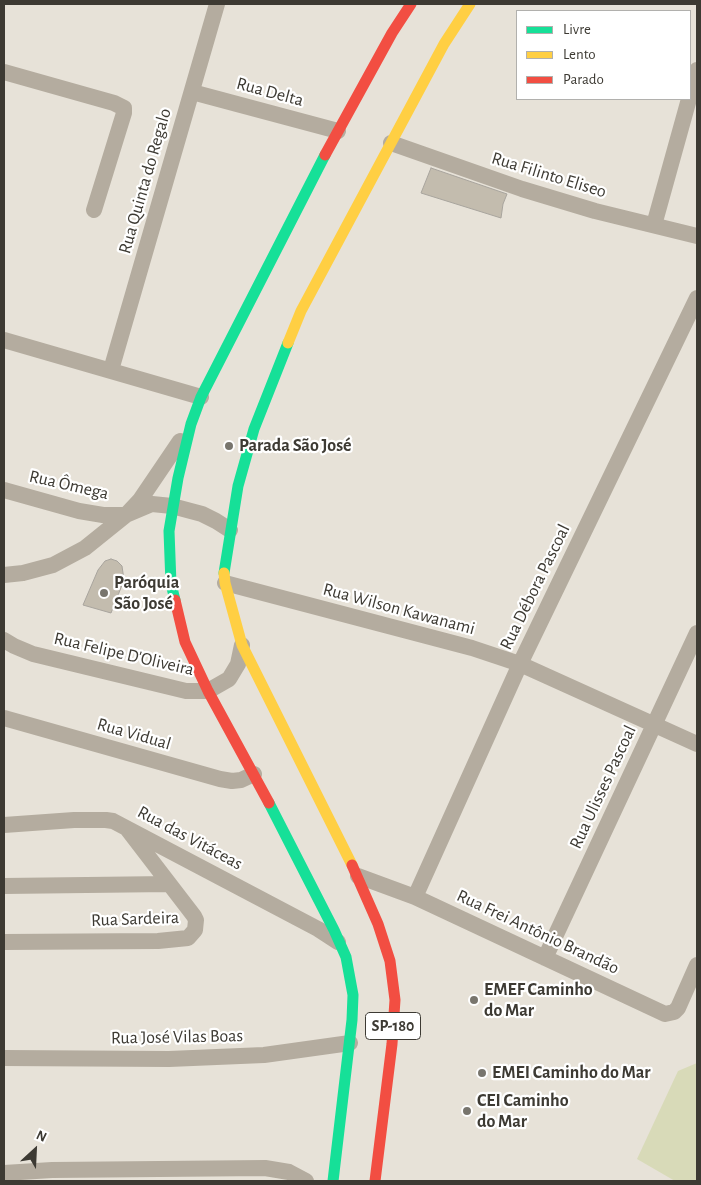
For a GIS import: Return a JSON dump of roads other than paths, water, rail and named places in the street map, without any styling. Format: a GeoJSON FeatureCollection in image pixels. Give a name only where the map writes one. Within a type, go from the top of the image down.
{"type":"FeatureCollection","features":[{"type":"Feature","properties":{"kind":"main road"},"geometry":{"type":"LineString","coordinates":[[333,1181],[350,1043],[353,995],[350,973],[342,945],[254,774],[208,691],[185,642],[172,584],[169,531],[172,506],[191,424],[201,397],[338,131],[392,33],[411,4]]}},
{"type":"Feature","properties":{"kind":"main road"},"geometry":{"type":"LineString","coordinates":[[358,876],[242,645],[225,583],[224,570],[238,486],[254,429],[301,311],[444,44],[470,4]]}},
{"type":"Feature","properties":{"kind":"main road","name":"SP-180"},"geometry":{"type":"LineString","coordinates":[[358,876],[373,911],[390,961],[395,1000],[392,1044],[375,1181]]}},
{"type":"Feature","properties":{"kind":"street","name":"Rua Quinta do Regalo"},"geometry":{"type":"LineString","coordinates":[[111,370],[217,4]]}},
{"type":"Feature","properties":{"kind":"street"},"geometry":{"type":"LineString","coordinates":[[691,91],[697,70]]}},
{"type":"Feature","properties":{"kind":"street"},"geometry":{"type":"LineString","coordinates":[[4,72],[114,103],[124,108],[94,210]]}},
{"type":"Feature","properties":{"kind":"street","name":"Rua Delta"},"geometry":{"type":"LineString","coordinates":[[192,92],[338,131]]}},
{"type":"Feature","properties":{"kind":"street"},"geometry":{"type":"LineString","coordinates":[[654,225],[688,100]]}},
{"type":"Feature","properties":{"kind":"street","name":"Rua Filinto Eliseo"},"geometry":{"type":"LineString","coordinates":[[391,143],[522,189],[595,211],[697,236]]}},
{"type":"Feature","properties":{"kind":"street","name":"Rua Débora Pascoal"},"geometry":{"type":"LineString","coordinates":[[415,897],[520,664],[697,298]]}},
{"type":"Feature","properties":{"kind":"street"},"geometry":{"type":"LineString","coordinates":[[4,340],[201,397]]}},
{"type":"Feature","properties":{"kind":"street"},"geometry":{"type":"LineString","coordinates":[[4,575],[53,566],[85,548],[126,515],[152,484],[191,424]]}},
{"type":"Feature","properties":{"kind":"street","name":"Rua Ômega"},"geometry":{"type":"LineString","coordinates":[[4,490],[79,511],[103,515],[126,515]]}},
{"type":"Feature","properties":{"kind":"street"},"geometry":{"type":"LineString","coordinates":[[126,515],[152,504],[172,506],[202,514],[216,520],[230,530]]}},
{"type":"Feature","properties":{"kind":"street","name":"Rua Wilson Kawanami"},"geometry":{"type":"LineString","coordinates":[[225,583],[472,648],[520,664],[697,744]]}},
{"type":"Feature","properties":{"kind":"street","name":"Rua Ulisses Pascoal"},"geometry":{"type":"LineString","coordinates":[[545,958],[697,633]]}},
{"type":"Feature","properties":{"kind":"street","name":"Rua Felipe D'Oliveira"},"geometry":{"type":"LineString","coordinates":[[4,640],[33,654],[186,691],[208,691],[229,679],[238,664],[242,645]]}},
{"type":"Feature","properties":{"kind":"street","name":"Rua Vidual"},"geometry":{"type":"LineString","coordinates":[[4,718],[220,779],[240,780],[254,774]]}},
{"type":"Feature","properties":{"kind":"street","name":"Rua das Vitáceas"},"geometry":{"type":"LineString","coordinates":[[4,825],[106,820],[125,826],[318,929],[342,945]]}},
{"type":"Feature","properties":{"kind":"street","name":"Rua Sardeira"},"geometry":{"type":"LineString","coordinates":[[4,942],[158,941],[188,938],[195,930],[196,920],[194,916],[125,826]]}},
{"type":"Feature","properties":{"kind":"street","name":"Rua Frei Antônio Brandão"},"geometry":{"type":"LineString","coordinates":[[358,876],[415,897],[665,1014],[670,1014],[678,1008],[697,966]]}},
{"type":"Feature","properties":{"kind":"street"},"geometry":{"type":"LineString","coordinates":[[4,886],[169,884]]}},
{"type":"Feature","properties":{"kind":"street"},"geometry":{"type":"LineString","coordinates":[[373,911],[390,888]]}},
{"type":"Feature","properties":{"kind":"street","name":"Rua José Vilas Boas"},"geometry":{"type":"LineString","coordinates":[[4,1058],[161,1059],[264,1055],[350,1043]]}},
{"type":"Feature","properties":{"kind":"street"},"geometry":{"type":"LineString","coordinates":[[4,1173],[52,1170],[265,1168],[289,1172],[306,1181]]}},
{"type":"Feature","properties":{"kind":"place","name":"Parada São José"},"geometry":{"type":"Point","coordinates":[229,446]}},
{"type":"Feature","properties":{"kind":"place","name":"Paróquia São José"},"geometry":{"type":"Point","coordinates":[104,593]}},
{"type":"Feature","properties":{"kind":"place","name":"EMEF Caminho do Mar"},"geometry":{"type":"Point","coordinates":[474,1000]}},
{"type":"Feature","properties":{"kind":"place","name":"EMEI Caminho do Mar"},"geometry":{"type":"Point","coordinates":[482,1073]}},
{"type":"Feature","properties":{"kind":"place","name":"CEI Caminho do Mar"},"geometry":{"type":"Point","coordinates":[467,1111]}}]}
